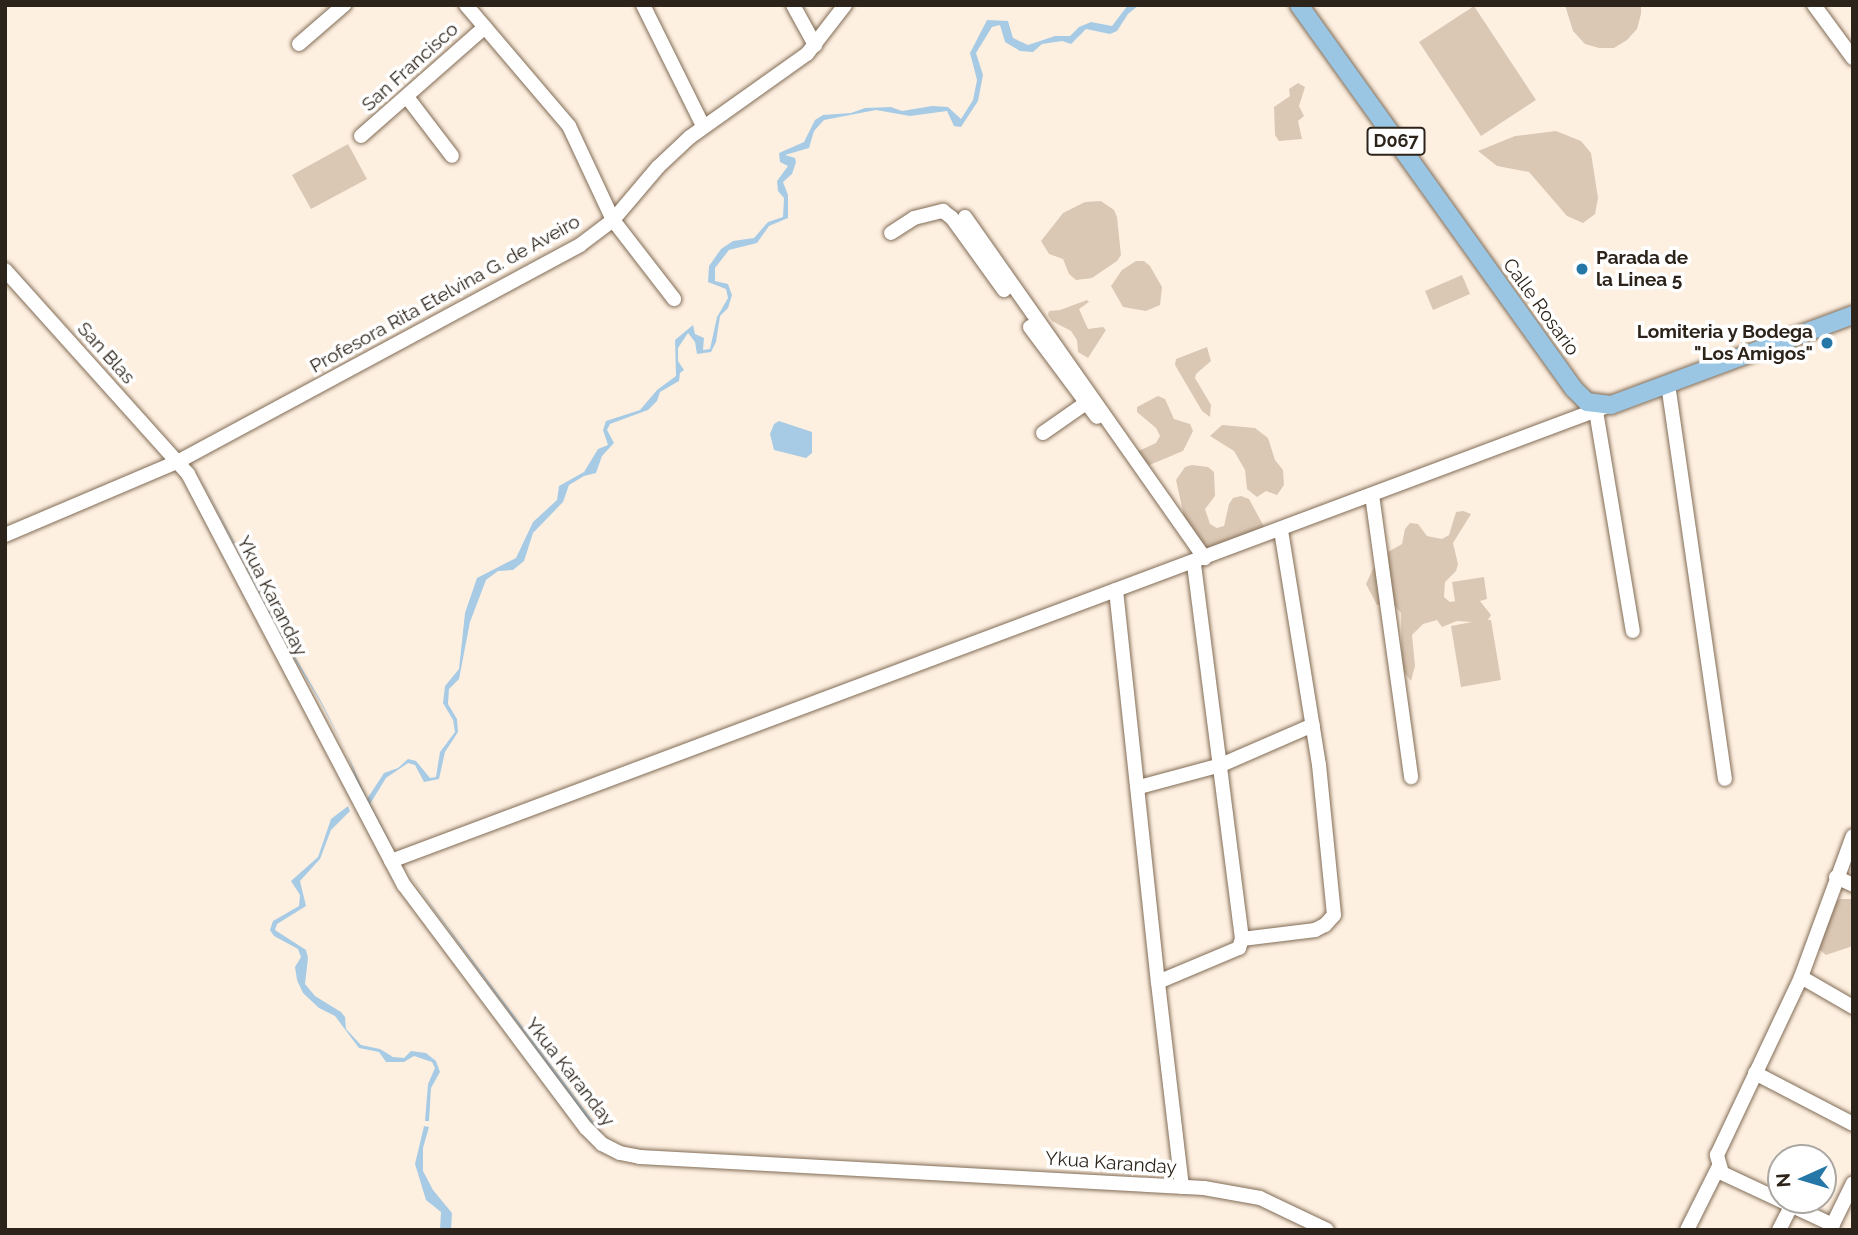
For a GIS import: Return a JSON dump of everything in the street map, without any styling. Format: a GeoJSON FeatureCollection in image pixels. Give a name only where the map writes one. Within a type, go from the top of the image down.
{"type":"FeatureCollection","features":[{"type":"Feature","properties":{"kind":"main road","name":"Calle Rosario"},"geometry":{"type":"LineString","coordinates":[[1299,5],[1574,389],[1587,402],[1603,408]]}},
{"type":"Feature","properties":{"kind":"main road"},"geometry":{"type":"LineString","coordinates":[[1603,408],[1853,315]]}},
{"type":"Feature","properties":{"kind":"street"},"geometry":{"type":"LineString","coordinates":[[299,44],[344,5]]}},
{"type":"Feature","properties":{"kind":"street"},"geometry":{"type":"LineString","coordinates":[[466,5],[569,126],[613,220],[674,299]]}},
{"type":"Feature","properties":{"kind":"street"},"geometry":{"type":"LineString","coordinates":[[643,5],[704,126]]}},
{"type":"Feature","properties":{"kind":"street"},"geometry":{"type":"LineString","coordinates":[[793,5],[815,45]]}},
{"type":"Feature","properties":{"kind":"street","name":"Profesora Rita Etelvina G. de Aveiro"},"geometry":{"type":"LineString","coordinates":[[5,535],[179,461],[580,244],[613,220],[658,167],[704,126],[792,65],[815,45],[845,5]]}},
{"type":"Feature","properties":{"kind":"street"},"geometry":{"type":"LineString","coordinates":[[1814,5],[1852,55]]}},
{"type":"Feature","properties":{"kind":"street","name":"San Francisco"},"geometry":{"type":"LineString","coordinates":[[361,136],[485,27]]}},
{"type":"Feature","properties":{"kind":"street"},"geometry":{"type":"LineString","coordinates":[[407,97],[452,156]]}},
{"type":"Feature","properties":{"kind":"street"},"geometry":{"type":"LineString","coordinates":[[891,233],[914,218],[932,213],[943,211],[952,218],[1130,462],[1151,478]]}},
{"type":"Feature","properties":{"kind":"street"},"geometry":{"type":"LineString","coordinates":[[965,217],[1151,478],[1200,561],[1242,939],[1239,948],[1232,952],[1158,982]]}},
{"type":"Feature","properties":{"kind":"street","name":"San Blas"},"geometry":{"type":"LineString","coordinates":[[5,270],[179,461]]}},
{"type":"Feature","properties":{"kind":"street"},"geometry":{"type":"LineString","coordinates":[[1668,384],[1724,779]]}},
{"type":"Feature","properties":{"kind":"street"},"geometry":{"type":"LineString","coordinates":[[1043,433],[1086,403]]}},
{"type":"Feature","properties":{"kind":"street"},"geometry":{"type":"LineString","coordinates":[[391,861],[1200,561],[1603,408],[1633,631]]}},
{"type":"Feature","properties":{"kind":"street","name":"Ykua Karanday"},"geometry":{"type":"LineString","coordinates":[[179,461],[404,885],[586,1128],[602,1144],[620,1153],[1182,1187],[1259,1198],[1327,1230]]}},
{"type":"Feature","properties":{"kind":"street"},"geometry":{"type":"LineString","coordinates":[[1371,495],[1411,777]]}},
{"type":"Feature","properties":{"kind":"street"},"geometry":{"type":"LineString","coordinates":[[1242,939],[1315,930],[1325,925],[1334,915],[1329,844],[1313,725],[1281,530]]}},
{"type":"Feature","properties":{"kind":"street"},"geometry":{"type":"LineString","coordinates":[[1116,590],[1182,1187]]}},
{"type":"Feature","properties":{"kind":"street"},"geometry":{"type":"LineString","coordinates":[[1139,787],[1222,765],[1313,725]]}},
{"type":"Feature","properties":{"kind":"street"},"geometry":{"type":"LineString","coordinates":[[1767,1195],[1722,1173],[1717,1155],[1801,977],[1853,836]]}},
{"type":"Feature","properties":{"kind":"street"},"geometry":{"type":"LineString","coordinates":[[1836,877],[1853,886]]}},
{"type":"Feature","properties":{"kind":"street"},"geometry":{"type":"LineString","coordinates":[[1801,977],[1853,1007]]}},
{"type":"Feature","properties":{"kind":"street"},"geometry":{"type":"LineString","coordinates":[[1755,1073],[1853,1124]]}},
{"type":"Feature","properties":{"kind":"street"},"geometry":{"type":"LineString","coordinates":[[1687,1230],[1719,1166]]}},
{"type":"Feature","properties":{"kind":"street"},"geometry":{"type":"LineString","coordinates":[[1807,1214],[1832,1227],[1853,1183]]}},
{"type":"Feature","properties":{"kind":"street"},"geometry":{"type":"LineString","coordinates":[[1779,1230],[1787,1214]]}},
{"type":"Feature","properties":{"kind":"shaded area"},"geometry":{"type":"Polygon","coordinates":[[[1565,5],[1641,5],[1641,14],[1637,29],[1627,40],[1614,48],[1599,48],[1585,44],[1573,31],[1565,5]]]}},
{"type":"Feature","properties":{"kind":"shaded area"},"geometry":{"type":"Polygon","coordinates":[[[1474,6],[1536,100],[1481,136],[1419,42],[1474,6]]]}},
{"type":"Feature","properties":{"kind":"shaded area"},"geometry":{"type":"Polygon","coordinates":[[[1298,83],[1305,87],[1299,106],[1304,116],[1298,121],[1302,139],[1279,141],[1275,135],[1274,107],[1290,96],[1289,89],[1298,83]]]}},
{"type":"Feature","properties":{"kind":"shaded area"},"geometry":{"type":"Polygon","coordinates":[[[1556,131],[1581,141],[1591,153],[1598,198],[1595,214],[1583,223],[1567,216],[1529,172],[1497,166],[1478,151],[1515,136],[1556,131]]]}},
{"type":"Feature","properties":{"kind":"shaded area"},"geometry":{"type":"Polygon","coordinates":[[[348,144],[367,179],[311,209],[292,175],[348,144]]]}},
{"type":"Feature","properties":{"kind":"shaded area"},"geometry":{"type":"Polygon","coordinates":[[[1101,201],[1114,210],[1117,217],[1121,255],[1117,261],[1092,278],[1076,280],[1069,274],[1063,259],[1049,254],[1041,241],[1063,213],[1085,202],[1101,201]]]}},
{"type":"Feature","properties":{"kind":"shaded area"},"geometry":{"type":"Polygon","coordinates":[[[1136,261],[1144,261],[1150,266],[1162,287],[1160,305],[1146,311],[1123,307],[1111,286],[1122,270],[1136,261]]]}},
{"type":"Feature","properties":{"kind":"shaded area"},"geometry":{"type":"Polygon","coordinates":[[[1462,275],[1470,294],[1433,310],[1425,291],[1462,275]]]}},
{"type":"Feature","properties":{"kind":"shaded area"},"geometry":{"type":"Polygon","coordinates":[[[1087,300],[1089,302],[1079,309],[1088,329],[1103,327],[1106,330],[1088,358],[1078,352],[1077,340],[1071,331],[1052,321],[1048,315],[1049,311],[1087,300]]]}},
{"type":"Feature","properties":{"kind":"shaded area"},"geometry":{"type":"Polygon","coordinates":[[[1207,347],[1211,361],[1195,378],[1211,405],[1210,417],[1202,411],[1175,365],[1176,359],[1207,347]]]}},
{"type":"Feature","properties":{"kind":"shaded area"},"geometry":{"type":"Polygon","coordinates":[[[1158,396],[1165,399],[1174,419],[1190,424],[1193,431],[1183,451],[1147,466],[1134,453],[1156,443],[1160,436],[1156,428],[1137,412],[1137,407],[1158,396]]]}},
{"type":"Feature","properties":{"kind":"shaded area"},"geometry":{"type":"Polygon","coordinates":[[[1222,425],[1255,428],[1268,438],[1275,460],[1283,470],[1284,485],[1277,495],[1266,491],[1257,497],[1247,489],[1245,470],[1234,451],[1210,436],[1222,425]]]}},
{"type":"Feature","properties":{"kind":"shaded area"},"geometry":{"type":"Polygon","coordinates":[[[1185,467],[1208,467],[1214,472],[1215,496],[1205,509],[1210,524],[1217,528],[1224,526],[1229,504],[1233,498],[1241,496],[1249,499],[1267,532],[1202,551],[1184,516],[1176,480],[1185,467]]]}},
{"type":"Feature","properties":{"kind":"shaded area"},"geometry":{"type":"Polygon","coordinates":[[[1456,512],[1471,514],[1453,543],[1458,564],[1456,571],[1445,582],[1444,597],[1450,602],[1455,601],[1452,582],[1484,577],[1487,599],[1480,601],[1491,615],[1488,620],[1491,620],[1501,680],[1461,687],[1451,626],[1472,622],[1457,621],[1442,627],[1437,620],[1423,624],[1412,635],[1415,666],[1411,681],[1402,669],[1401,613],[1391,601],[1377,605],[1366,584],[1373,569],[1387,560],[1388,552],[1402,544],[1405,529],[1410,523],[1418,524],[1427,536],[1442,539],[1449,535],[1456,512]]]}},
{"type":"Feature","properties":{"kind":"shaded area"},"geometry":{"type":"Polygon","coordinates":[[[1840,899],[1853,899],[1853,946],[1826,955],[1816,947],[1833,903],[1840,899]]]}},
{"type":"Feature","properties":{"kind":"water"},"geometry":{"type":"Polygon","coordinates":[[[1128,5],[1139,5],[1128,14],[1117,31],[1110,34],[1086,29],[1071,44],[1062,41],[1042,44],[1033,52],[1020,51],[1005,42],[1000,25],[992,27],[976,53],[983,75],[978,101],[961,127],[954,126],[947,111],[910,116],[876,110],[824,120],[814,131],[809,148],[785,155],[795,158],[796,162],[792,174],[783,182],[788,195],[788,218],[769,226],[757,243],[729,250],[715,268],[715,281],[728,284],[732,295],[728,308],[720,316],[716,342],[711,352],[697,354],[695,342],[688,333],[678,348],[678,361],[684,370],[680,373],[679,381],[660,392],[657,401],[648,410],[610,424],[607,430],[614,443],[602,456],[596,473],[584,476],[569,485],[563,502],[533,533],[524,561],[513,570],[498,571],[486,580],[470,622],[459,679],[449,689],[448,704],[457,719],[458,732],[445,752],[439,779],[424,782],[415,765],[408,763],[386,778],[370,804],[396,853],[360,789],[347,753],[367,799],[384,773],[398,768],[408,759],[416,761],[430,778],[436,777],[440,752],[455,732],[453,720],[443,703],[445,686],[459,669],[465,613],[477,578],[516,558],[533,522],[557,500],[559,486],[584,472],[598,449],[608,445],[603,430],[606,421],[640,410],[657,390],[676,376],[675,340],[693,325],[695,334],[704,338],[703,350],[710,349],[717,317],[728,298],[726,289],[708,282],[709,266],[721,249],[733,241],[754,238],[768,222],[783,217],[784,198],[778,191],[777,181],[788,166],[780,162],[779,153],[804,142],[815,120],[823,115],[851,113],[865,108],[891,107],[902,111],[932,106],[948,107],[961,119],[973,100],[977,80],[970,53],[987,20],[1008,21],[1013,38],[1028,45],[1055,36],[1070,36],[1079,27],[1091,22],[1112,26],[1128,5]]]}},
{"type":"Feature","properties":{"kind":"water"},"geometry":{"type":"Polygon","coordinates":[[[779,421],[812,432],[812,453],[806,458],[774,450],[770,434],[774,424],[779,421]]]}},
{"type":"Feature","properties":{"kind":"water"},"geometry":{"type":"Polygon","coordinates":[[[195,466],[280,631],[322,703],[347,753],[321,703],[278,632],[195,466]]]}},
{"type":"Feature","properties":{"kind":"water"},"geometry":{"type":"Polygon","coordinates":[[[348,806],[350,811],[331,830],[320,859],[300,881],[306,906],[277,924],[275,930],[306,950],[308,958],[305,984],[315,996],[341,1012],[345,1017],[346,1029],[361,1045],[380,1049],[393,1057],[404,1058],[411,1051],[426,1053],[436,1061],[440,1072],[431,1088],[429,1121],[425,1121],[428,1084],[435,1068],[432,1062],[414,1056],[404,1062],[386,1062],[379,1052],[359,1048],[335,1016],[319,1008],[303,993],[295,967],[301,957],[298,949],[274,936],[270,930],[273,921],[299,906],[300,895],[291,881],[318,857],[331,819],[348,806]]]}},
{"type":"Feature","properties":{"kind":"water"},"geometry":{"type":"Polygon","coordinates":[[[403,864],[605,1137],[586,1117],[432,907],[403,864]]]}},
{"type":"Feature","properties":{"kind":"water"},"geometry":{"type":"Polygon","coordinates":[[[424,1126],[429,1127],[423,1148],[423,1171],[433,1190],[452,1213],[451,1230],[440,1230],[441,1212],[426,1200],[415,1164],[424,1126]]]}},
{"type":"Feature","properties":{"kind":"place","name":"Parada de la Linea 5"},"geometry":{"type":"Point","coordinates":[1582,269]}},
{"type":"Feature","properties":{"kind":"place","name":"Lomiteria y Bodega \"Los Amigos\""},"geometry":{"type":"Point","coordinates":[1827,343]}}]}
